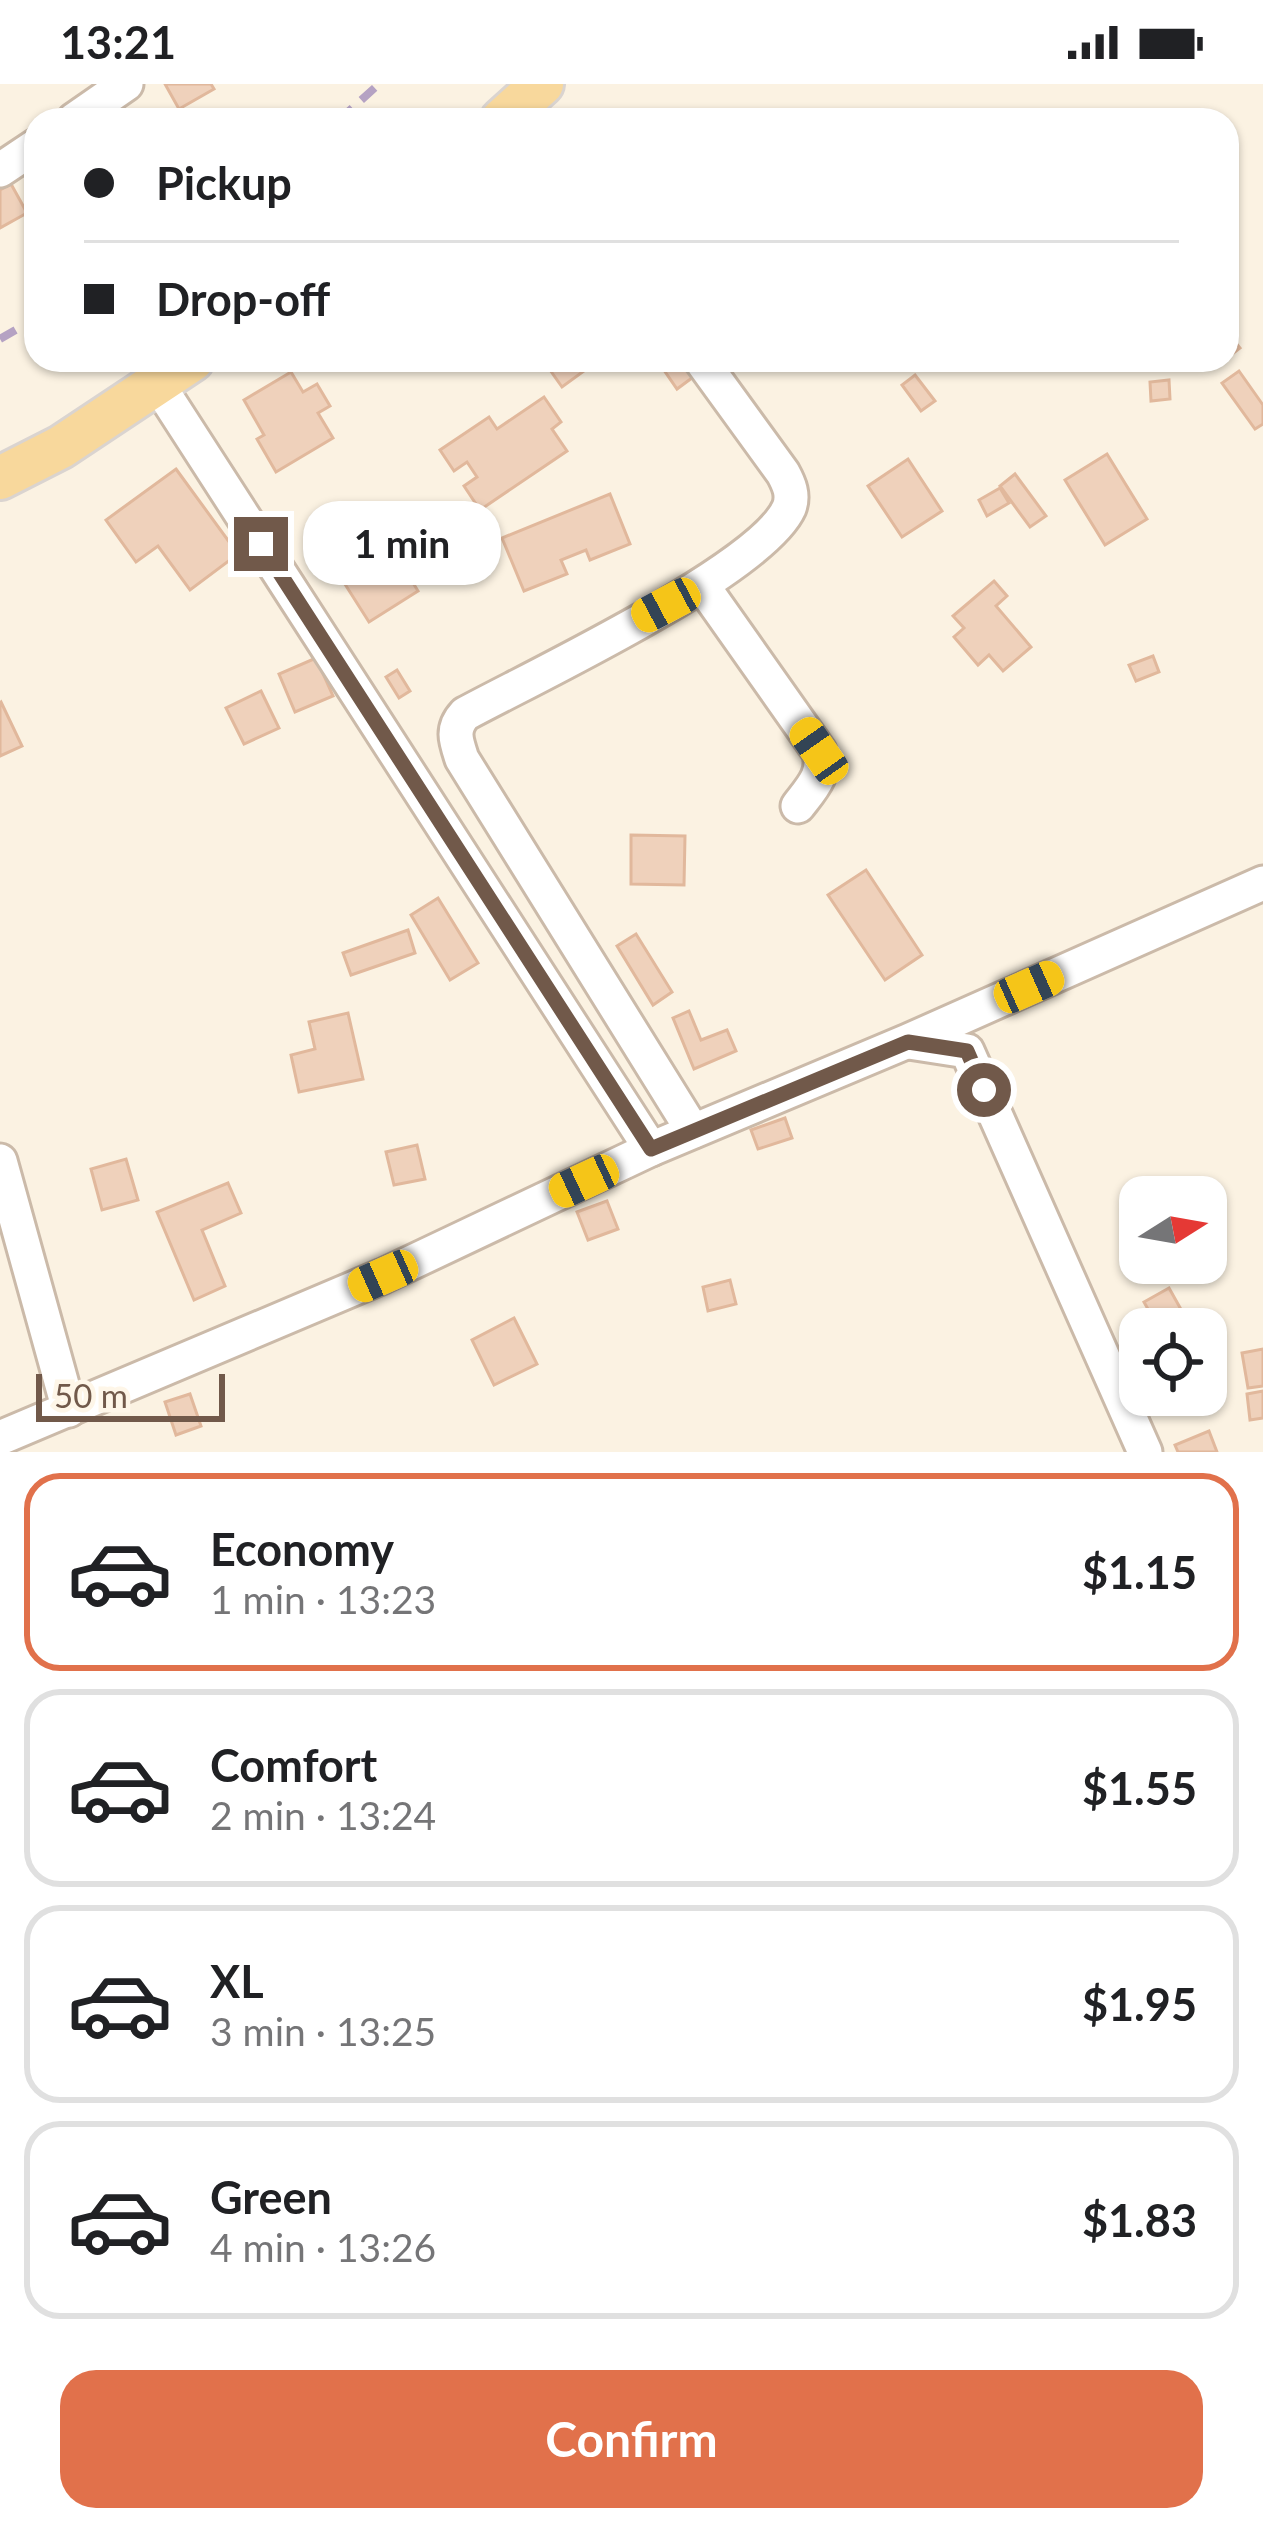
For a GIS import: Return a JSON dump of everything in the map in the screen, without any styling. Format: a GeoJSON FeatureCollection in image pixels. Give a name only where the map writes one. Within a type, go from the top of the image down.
{"type":"FeatureCollection","features":[{"type":"Feature","properties":{"kind":"main road"},"geometry":{"type":"LineString","coordinates":[[515,108],[542,84]]}},
{"type":"Feature","properties":{"kind":"main road"},"geometry":{"type":"LineString","coordinates":[[0,478],[61,447],[173,372]]}},
{"type":"Feature","properties":{"kind":"street"},"geometry":{"type":"LineString","coordinates":[[88,108],[112,88]]}},
{"type":"Feature","properties":{"kind":"street"},"geometry":{"type":"LineString","coordinates":[[175,372],[651,1149]]}},
{"type":"Feature","properties":{"kind":"street"},"geometry":{"type":"LineString","coordinates":[[693,1131],[462,759],[455,740],[456,724],[465,714],[702,586],[787,512],[791,500],[783,473],[710,372]]}},
{"type":"Feature","properties":{"kind":"street"},"geometry":{"type":"LineString","coordinates":[[702,586],[819,751],[819,777],[798,806]]}},
{"type":"Feature","properties":{"kind":"street"},"geometry":{"type":"LineString","coordinates":[[0,1438],[383,1276],[651,1149],[1253,895]]}},
{"type":"Feature","properties":{"kind":"street"},"geometry":{"type":"LineString","coordinates":[[908,1042],[967,1051],[1144,1452]]}},
{"type":"Feature","properties":{"kind":"street"},"geometry":{"type":"LineString","coordinates":[[0,1161],[69,1410]]}},
{"type":"Feature","properties":{"kind":"building"},"geometry":{"type":"Polygon","coordinates":[[[165,84],[211,84],[214,89],[178,108],[165,84]]]}},
{"type":"Feature","properties":{"kind":"building"},"geometry":{"type":"Polygon","coordinates":[[[11,184],[24,215],[0,228],[0,190],[11,184]]]}},
{"type":"Feature","properties":{"kind":"building"},"geometry":{"type":"Polygon","coordinates":[[[1239,371],[1263,405],[1263,424],[1255,429],[1222,383],[1239,371]]]}},
{"type":"Feature","properties":{"kind":"building"},"geometry":{"type":"Polygon","coordinates":[[[291,372],[303,392],[317,384],[330,406],[318,413],[333,438],[276,472],[257,439],[264,435],[244,400],[291,372]]]}},
{"type":"Feature","properties":{"kind":"building"},"geometry":{"type":"Polygon","coordinates":[[[551,372],[583,372],[562,387],[551,372]]]}},
{"type":"Feature","properties":{"kind":"building"},"geometry":{"type":"Polygon","coordinates":[[[665,372],[700,372],[677,389],[665,372]]]}},
{"type":"Feature","properties":{"kind":"building"},"geometry":{"type":"Polygon","coordinates":[[[915,375],[935,401],[921,411],[902,385],[915,375]]]}},
{"type":"Feature","properties":{"kind":"building"},"geometry":{"type":"Polygon","coordinates":[[[1169,380],[1170,399],[1151,401],[1150,382],[1169,380]]]}},
{"type":"Feature","properties":{"kind":"building"},"geometry":{"type":"Polygon","coordinates":[[[544,397],[561,422],[552,429],[567,451],[480,510],[464,486],[477,477],[467,462],[454,471],[440,450],[489,417],[497,429],[544,397]]]}},
{"type":"Feature","properties":{"kind":"building"},"geometry":{"type":"Polygon","coordinates":[[[1107,454],[1147,519],[1105,545],[1065,480],[1107,454]]]}},
{"type":"Feature","properties":{"kind":"building"},"geometry":{"type":"Polygon","coordinates":[[[908,459],[942,511],[902,537],[868,486],[908,459]]]}},
{"type":"Feature","properties":{"kind":"building"},"geometry":{"type":"Polygon","coordinates":[[[176,469],[238,554],[190,590],[158,546],[136,562],[106,520],[176,469]]]}},
{"type":"Feature","properties":{"kind":"building"},"geometry":{"type":"Polygon","coordinates":[[[1015,474],[1046,516],[1030,527],[1000,486],[1015,474]]]}},
{"type":"Feature","properties":{"kind":"building"},"geometry":{"type":"Polygon","coordinates":[[[1000,488],[1009,503],[987,516],[979,500],[1000,488]]]}},
{"type":"Feature","properties":{"kind":"building"},"geometry":{"type":"Polygon","coordinates":[[[610,494],[630,544],[590,560],[586,550],[561,560],[567,574],[524,591],[502,538],[610,494]]]}},
{"type":"Feature","properties":{"kind":"building"},"geometry":{"type":"Polygon","coordinates":[[[368,510],[418,591],[369,622],[329,559],[352,545],[341,527],[368,510]]]}},
{"type":"Feature","properties":{"kind":"building"},"geometry":{"type":"Polygon","coordinates":[[[994,581],[1007,596],[996,606],[1031,647],[1003,671],[989,655],[978,665],[954,637],[964,628],[953,616],[994,581]]]}},
{"type":"Feature","properties":{"kind":"building"},"geometry":{"type":"Polygon","coordinates":[[[1153,656],[1159,672],[1136,681],[1129,665],[1153,656]]]}},
{"type":"Feature","properties":{"kind":"building"},"geometry":{"type":"Polygon","coordinates":[[[316,658],[333,696],[295,712],[279,674],[316,658]]]}},
{"type":"Feature","properties":{"kind":"building"},"geometry":{"type":"Polygon","coordinates":[[[397,670],[410,691],[399,698],[386,677],[397,670]]]}},
{"type":"Feature","properties":{"kind":"building"},"geometry":{"type":"Polygon","coordinates":[[[261,691],[279,728],[244,744],[226,708],[261,691]]]}},
{"type":"Feature","properties":{"kind":"building"},"geometry":{"type":"Polygon","coordinates":[[[0,703],[22,746],[0,756],[0,703]]]}},
{"type":"Feature","properties":{"kind":"building"},"geometry":{"type":"Polygon","coordinates":[[[631,835],[685,836],[684,885],[631,884],[631,835]]]}},
{"type":"Feature","properties":{"kind":"building"},"geometry":{"type":"Polygon","coordinates":[[[866,870],[922,955],[885,980],[828,895],[866,870]]]}},
{"type":"Feature","properties":{"kind":"building"},"geometry":{"type":"Polygon","coordinates":[[[438,898],[478,963],[450,980],[411,915],[438,898]]]}},
{"type":"Feature","properties":{"kind":"building"},"geometry":{"type":"Polygon","coordinates":[[[408,930],[415,953],[351,975],[343,953],[408,930]]]}},
{"type":"Feature","properties":{"kind":"building"},"geometry":{"type":"Polygon","coordinates":[[[636,934],[672,992],[653,1005],[617,946],[636,934]]]}},
{"type":"Feature","properties":{"kind":"building"},"geometry":{"type":"Polygon","coordinates":[[[689,1011],[701,1040],[727,1030],[736,1051],[694,1069],[673,1018],[689,1011]]]}},
{"type":"Feature","properties":{"kind":"building"},"geometry":{"type":"Polygon","coordinates":[[[348,1013],[363,1079],[299,1092],[291,1055],[315,1049],[309,1022],[348,1013]]]}},
{"type":"Feature","properties":{"kind":"building"},"geometry":{"type":"Polygon","coordinates":[[[785,1118],[792,1138],[758,1149],[751,1130],[785,1118]]]}},
{"type":"Feature","properties":{"kind":"building"},"geometry":{"type":"Polygon","coordinates":[[[417,1145],[425,1179],[394,1185],[386,1152],[417,1145]]]}},
{"type":"Feature","properties":{"kind":"building"},"geometry":{"type":"Polygon","coordinates":[[[126,1159],[138,1200],[102,1210],[91,1169],[126,1159]]]}},
{"type":"Feature","properties":{"kind":"building"},"geometry":{"type":"Polygon","coordinates":[[[228,1183],[241,1213],[202,1230],[225,1286],[194,1300],[157,1212],[228,1183]]]}},
{"type":"Feature","properties":{"kind":"building"},"geometry":{"type":"Polygon","coordinates":[[[607,1201],[618,1229],[588,1240],[577,1212],[607,1201]]]}},
{"type":"Feature","properties":{"kind":"building"},"geometry":{"type":"Polygon","coordinates":[[[730,1280],[736,1304],[708,1311],[703,1287],[730,1280]]]}},
{"type":"Feature","properties":{"kind":"building"},"geometry":{"type":"Polygon","coordinates":[[[1169,1288],[1180,1308],[1147,1308],[1144,1302],[1169,1288]]]}},
{"type":"Feature","properties":{"kind":"building"},"geometry":{"type":"Polygon","coordinates":[[[514,1318],[537,1364],[494,1385],[472,1340],[514,1318]]]}},
{"type":"Feature","properties":{"kind":"building"},"geometry":{"type":"Polygon","coordinates":[[[1263,1349],[1263,1386],[1248,1388],[1242,1353],[1263,1349]]]}},
{"type":"Feature","properties":{"kind":"building"},"geometry":{"type":"Polygon","coordinates":[[[1263,1391],[1263,1418],[1250,1420],[1247,1394],[1263,1391]]]}},
{"type":"Feature","properties":{"kind":"building"},"geometry":{"type":"Polygon","coordinates":[[[190,1394],[201,1426],[176,1435],[165,1402],[190,1394]]]}},
{"type":"Feature","properties":{"kind":"building"},"geometry":{"type":"Polygon","coordinates":[[[1209,1431],[1217,1452],[1178,1452],[1175,1445],[1209,1431]]]}},
{"type":"Feature","properties":{"kind":"railway"},"geometry":{"type":"LineString","coordinates":[[352,108],[379,84]]}},
{"type":"Feature","properties":{"kind":"railway"},"geometry":{"type":"LineString","coordinates":[[0,339],[24,325]]}},
{"type":"Feature","properties":{"kind":"route"},"geometry":{"type":"LineString","coordinates":[[261,544],[651,1149],[908,1042],[967,1051],[984,1090]]}}]}
